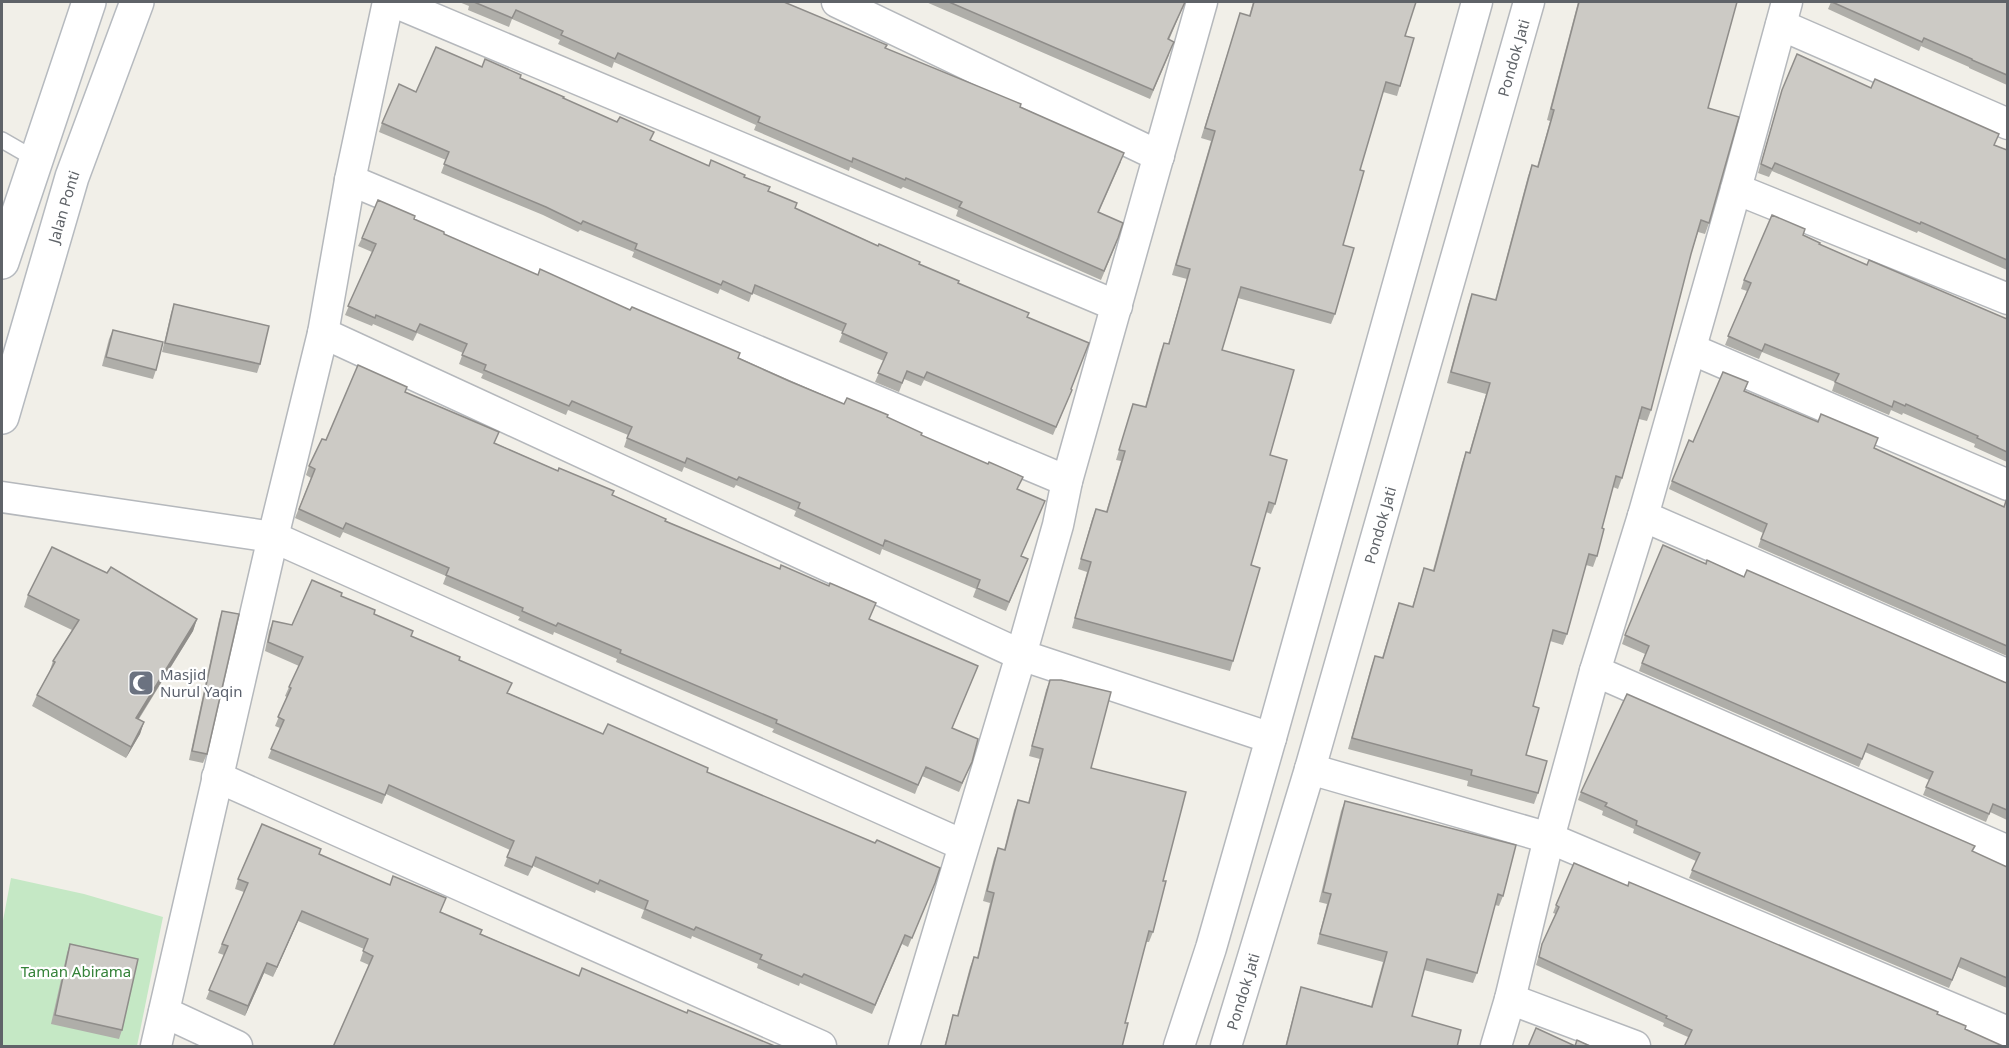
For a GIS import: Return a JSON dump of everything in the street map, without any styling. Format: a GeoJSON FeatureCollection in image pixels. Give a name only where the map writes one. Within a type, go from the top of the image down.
{"type":"FeatureCollection","features":[{"type":"Feature","properties":{"kind":"main road"},"geometry":{"type":"LineString","coordinates":[[2,262],[88,2]]}},
{"type":"Feature","properties":{"kind":"main road","name":"Jalan Ponti"},"geometry":{"type":"LineString","coordinates":[[2,417],[72,177],[137,2]]}},
{"type":"Feature","properties":{"kind":"street"},"geometry":{"type":"LineString","coordinates":[[156,1047],[273,537],[323,333],[350,180],[388,2]]}},
{"type":"Feature","properties":{"kind":"street"},"geometry":{"type":"LineString","coordinates":[[394,2],[1117,306]]}},
{"type":"Feature","properties":{"kind":"street"},"geometry":{"type":"LineString","coordinates":[[837,2],[1159,156]]}},
{"type":"Feature","properties":{"kind":"street"},"geometry":{"type":"LineString","coordinates":[[904,1047],[1021,655],[1058,525],[1067,482],[1202,2]]}},
{"type":"Feature","properties":{"kind":"street"},"geometry":{"type":"LineString","coordinates":[[1179,1047],[1271,738],[1478,2]]}},
{"type":"Feature","properties":{"kind":"street","name":"Pondok Jati"},"geometry":{"type":"LineString","coordinates":[[1226,1047],[1310,769],[1529,2]]}},
{"type":"Feature","properties":{"kind":"street"},"geometry":{"type":"LineString","coordinates":[[1496,1047],[1594,671],[1643,516],[1784,13],[2007,124]]}},
{"type":"Feature","properties":{"kind":"street"},"geometry":{"type":"LineString","coordinates":[[350,180],[1067,482]]}},
{"type":"Feature","properties":{"kind":"street"},"geometry":{"type":"LineString","coordinates":[[1736,189],[2007,298]]}},
{"type":"Feature","properties":{"kind":"street"},"geometry":{"type":"LineString","coordinates":[[323,333],[1021,655],[1271,738]]}},
{"type":"Feature","properties":{"kind":"street"},"geometry":{"type":"LineString","coordinates":[[1691,349],[2007,485]]}},
{"type":"Feature","properties":{"kind":"street"},"geometry":{"type":"LineString","coordinates":[[2,497],[273,537],[963,845]]}},
{"type":"Feature","properties":{"kind":"street"},"geometry":{"type":"LineString","coordinates":[[1643,516],[2007,675]]}},
{"type":"Feature","properties":{"kind":"street"},"geometry":{"type":"LineString","coordinates":[[1594,671],[2007,851]]}},
{"type":"Feature","properties":{"kind":"street"},"geometry":{"type":"LineString","coordinates":[[1310,769],[1549,838],[2007,1032]]}},
{"type":"Feature","properties":{"kind":"street"},"geometry":{"type":"LineString","coordinates":[[217,777],[821,1047]]}},
{"type":"Feature","properties":{"kind":"street"},"geometry":{"type":"LineString","coordinates":[[1210,948],[1254,957]]}},
{"type":"Feature","properties":{"kind":"street"},"geometry":{"type":"LineString","coordinates":[[1510,999],[1635,1047]]}},
{"type":"Feature","properties":{"kind":"street"},"geometry":{"type":"LineString","coordinates":[[164,1012],[237,1047]]}},
{"type":"Feature","properties":{"kind":"lane"},"geometry":{"type":"LineString","coordinates":[[2,140],[35,159]]}},
{"type":"Feature","properties":{"kind":"green space","name":"Taman Abirama"},"geometry":{"type":"Polygon","coordinates":[[[11,878],[84,894],[163,917],[137,1046],[2,1046],[2,926],[11,878]]]}},
{"type":"Feature","properties":{"kind":"building"},"geometry":{"type":"Polygon","coordinates":[[[474,2],[784,2],[887,45],[885,48],[1021,104],[1020,107],[1124,153],[1098,212],[1123,223],[1118,238],[1104,271],[959,207],[962,202],[853,158],[852,162],[758,122],[760,117],[618,53],[615,59],[561,35],[563,31],[516,10],[512,18],[474,2]]]}},
{"type":"Feature","properties":{"kind":"building"},"geometry":{"type":"Polygon","coordinates":[[[949,2],[1185,2],[1168,39],[1174,42],[1153,90],[949,2]]]}},
{"type":"Feature","properties":{"kind":"building"},"geometry":{"type":"Polygon","coordinates":[[[1254,2],[1416,2],[1405,36],[1414,38],[1400,86],[1386,82],[1360,170],[1364,171],[1343,245],[1354,248],[1335,314],[1241,287],[1222,350],[1294,370],[1270,455],[1287,460],[1275,504],[1269,502],[1251,565],[1260,568],[1233,661],[1075,618],[1091,562],[1081,559],[1096,509],[1107,512],[1125,451],[1119,450],[1133,404],[1146,407],[1164,343],[1169,344],[1190,269],[1176,265],[1215,131],[1205,128],[1240,13],[1250,16],[1254,2]]]}},
{"type":"Feature","properties":{"kind":"building"},"geometry":{"type":"Polygon","coordinates":[[[1579,2],[1737,2],[1708,108],[1739,117],[1709,223],[1701,220],[1651,410],[1642,407],[1622,478],[1616,476],[1597,556],[1589,554],[1567,634],[1553,630],[1533,706],[1539,708],[1526,755],[1547,761],[1538,793],[1471,775],[1472,770],[1352,738],[1375,656],[1383,658],[1399,603],[1413,607],[1424,568],[1434,571],[1466,452],[1470,453],[1490,383],[1451,372],[1472,294],[1496,300],[1532,165],[1538,167],[1554,110],[1551,109],[1579,2]]]}},
{"type":"Feature","properties":{"kind":"building"},"geometry":{"type":"Polygon","coordinates":[[[1832,2],[2007,2],[2007,75],[1924,38],[1922,42],[1832,2]]]}},
{"type":"Feature","properties":{"kind":"building"},"geometry":{"type":"Polygon","coordinates":[[[436,47],[482,67],[485,59],[521,75],[520,78],[617,122],[620,117],[654,132],[650,140],[709,166],[711,160],[745,175],[744,177],[770,187],[768,191],[797,203],[795,208],[878,246],[879,244],[920,262],[919,264],[959,281],[958,283],[1029,313],[1027,317],[1089,343],[1056,427],[927,372],[924,378],[907,371],[902,383],[878,373],[887,353],[842,333],[846,324],[755,285],[752,294],[723,281],[721,285],[635,249],[637,244],[583,221],[581,224],[444,164],[449,152],[382,123],[399,84],[416,92],[436,47]]]}},
{"type":"Feature","properties":{"kind":"building"},"geometry":{"type":"Polygon","coordinates":[[[1797,54],[1871,88],[1875,79],[1999,134],[1994,145],[2007,150],[2007,260],[1921,222],[1920,224],[1775,163],[1772,169],[1761,164],[1782,90],[1797,54]]]}},
{"type":"Feature","properties":{"kind":"building"},"geometry":{"type":"Polygon","coordinates":[[[378,200],[415,216],[414,219],[444,234],[538,275],[540,269],[630,310],[632,307],[740,353],[738,358],[789,381],[844,404],[847,398],[888,415],[887,417],[922,433],[921,435],[1023,477],[1017,489],[1045,501],[1021,556],[1028,559],[1009,602],[977,588],[980,580],[885,540],[883,546],[798,508],[800,503],[739,477],[737,480],[687,458],[685,463],[627,438],[632,427],[572,401],[569,406],[484,370],[486,365],[462,355],[467,344],[420,324],[416,332],[348,306],[376,244],[362,238],[378,200]]]}},
{"type":"Feature","properties":{"kind":"building"},"geometry":{"type":"Polygon","coordinates":[[[1772,215],[1805,229],[1803,235],[1819,244],[1867,265],[1869,260],[2007,319],[2007,452],[1977,438],[1978,436],[1906,404],[1905,406],[1894,401],[1892,407],[1835,382],[1839,374],[1765,344],[1762,351],[1728,336],[1751,283],[1744,280],[1772,215]]]}},
{"type":"Feature","properties":{"kind":"building"},"geometry":{"type":"Polygon","coordinates":[[[174,304],[269,326],[260,364],[165,343],[174,304]]]}},
{"type":"Feature","properties":{"kind":"building"},"geometry":{"type":"Polygon","coordinates":[[[113,330],[163,342],[156,370],[106,357],[113,330]]]}},
{"type":"Feature","properties":{"kind":"building"},"geometry":{"type":"Polygon","coordinates":[[[358,365],[407,387],[405,392],[499,432],[494,443],[558,471],[559,468],[614,491],[612,495],[666,519],[665,521],[780,569],[781,565],[876,603],[869,619],[978,666],[952,728],[978,739],[972,762],[962,783],[926,767],[918,785],[776,723],[777,720],[620,653],[621,650],[558,623],[556,626],[522,611],[523,608],[446,575],[449,568],[346,523],[343,529],[299,509],[315,469],[309,466],[322,439],[326,440],[358,365]]]}},
{"type":"Feature","properties":{"kind":"building"},"geometry":{"type":"Polygon","coordinates":[[[1723,372],[1748,382],[1744,391],[1818,422],[1821,414],[1878,438],[1874,448],[2004,507],[2007,498],[2007,646],[1761,539],[1767,524],[1672,481],[1689,440],[1693,442],[1723,372]]]}},
{"type":"Feature","properties":{"kind":"building"},"geometry":{"type":"Polygon","coordinates":[[[1663,545],[1706,564],[1707,560],[1744,577],[1747,570],[2007,683],[2007,810],[1993,804],[1989,814],[1926,787],[1933,772],[1868,744],[1862,759],[1642,663],[1649,646],[1625,635],[1663,545]]]}},
{"type":"Feature","properties":{"kind":"building"},"geometry":{"type":"Polygon","coordinates":[[[52,547],[107,573],[111,567],[197,619],[136,718],[144,722],[131,747],[37,695],[55,662],[53,661],[79,620],[28,595],[52,547]]]}},
{"type":"Feature","properties":{"kind":"building"},"geometry":{"type":"Polygon","coordinates":[[[312,580],[342,593],[341,596],[375,610],[374,614],[413,631],[411,636],[512,683],[507,693],[603,734],[608,724],[708,768],[707,772],[875,843],[877,840],[940,868],[912,938],[905,935],[875,1005],[804,974],[802,977],[760,959],[762,955],[696,927],[694,930],[645,909],[648,901],[600,880],[598,884],[536,857],[532,867],[507,857],[514,841],[389,785],[385,795],[271,749],[284,720],[278,717],[303,657],[268,642],[273,621],[292,625],[312,580]]]}},
{"type":"Feature","properties":{"kind":"building"},"geometry":{"type":"Polygon","coordinates":[[[222,611],[239,614],[207,754],[192,751],[222,611]]]}},
{"type":"Feature","properties":{"kind":"building"},"geometry":{"type":"Polygon","coordinates":[[[1050,680],[1061,680],[1111,692],[1091,768],[1186,792],[1163,881],[1166,881],[1153,932],[1149,931],[1125,1023],[1128,1023],[1122,1047],[945,1047],[953,1015],[958,1016],[974,957],[978,958],[994,893],[987,891],[998,848],[1005,850],[1018,800],[1029,803],[1043,749],[1032,746],[1050,680]]]}},
{"type":"Feature","properties":{"kind":"building"},"geometry":{"type":"Polygon","coordinates":[[[1627,694],[1975,846],[1972,851],[2007,867],[2007,978],[1961,958],[1952,980],[1692,870],[1700,853],[1636,825],[1637,821],[1605,806],[1607,803],[1581,792],[1627,694]]]}},
{"type":"Feature","properties":{"kind":"building"},"geometry":{"type":"Polygon","coordinates":[[[1345,801],[1516,845],[1503,896],[1498,894],[1477,973],[1427,959],[1412,1016],[1461,1030],[1457,1047],[1286,1047],[1301,987],[1372,1007],[1387,952],[1320,934],[1331,894],[1323,892],[1345,801]]]}},
{"type":"Feature","properties":{"kind":"building"},"geometry":{"type":"Polygon","coordinates":[[[262,824],[321,849],[319,854],[390,885],[393,876],[446,898],[440,912],[482,930],[480,934],[579,976],[582,968],[687,1013],[688,1010],[777,1047],[333,1047],[373,956],[363,951],[368,939],[302,911],[277,967],[267,963],[248,1006],[209,990],[228,946],[222,944],[248,883],[238,879],[262,824]]]}},
{"type":"Feature","properties":{"kind":"building"},"geometry":{"type":"Polygon","coordinates":[[[1574,863],[1628,886],[1629,882],[1938,1012],[1937,1014],[1966,1026],[1965,1029],[2005,1047],[1684,1047],[1692,1030],[1666,1018],[1667,1016],[1539,957],[1542,944],[1559,907],[1556,905],[1574,863]]]}},
{"type":"Feature","properties":{"kind":"building"},"geometry":{"type":"Polygon","coordinates":[[[70,944],[138,959],[122,1030],[55,1015],[70,944]]]}},
{"type":"Feature","properties":{"kind":"building"},"geometry":{"type":"Polygon","coordinates":[[[1536,1028],[1575,1046],[1577,1040],[1592,1047],[1528,1047],[1536,1028]]]}},
{"type":"Feature","properties":{"kind":"place","name":"Masjid Nurul Yaqin"},"geometry":{"type":"Point","coordinates":[141,683]}}]}
